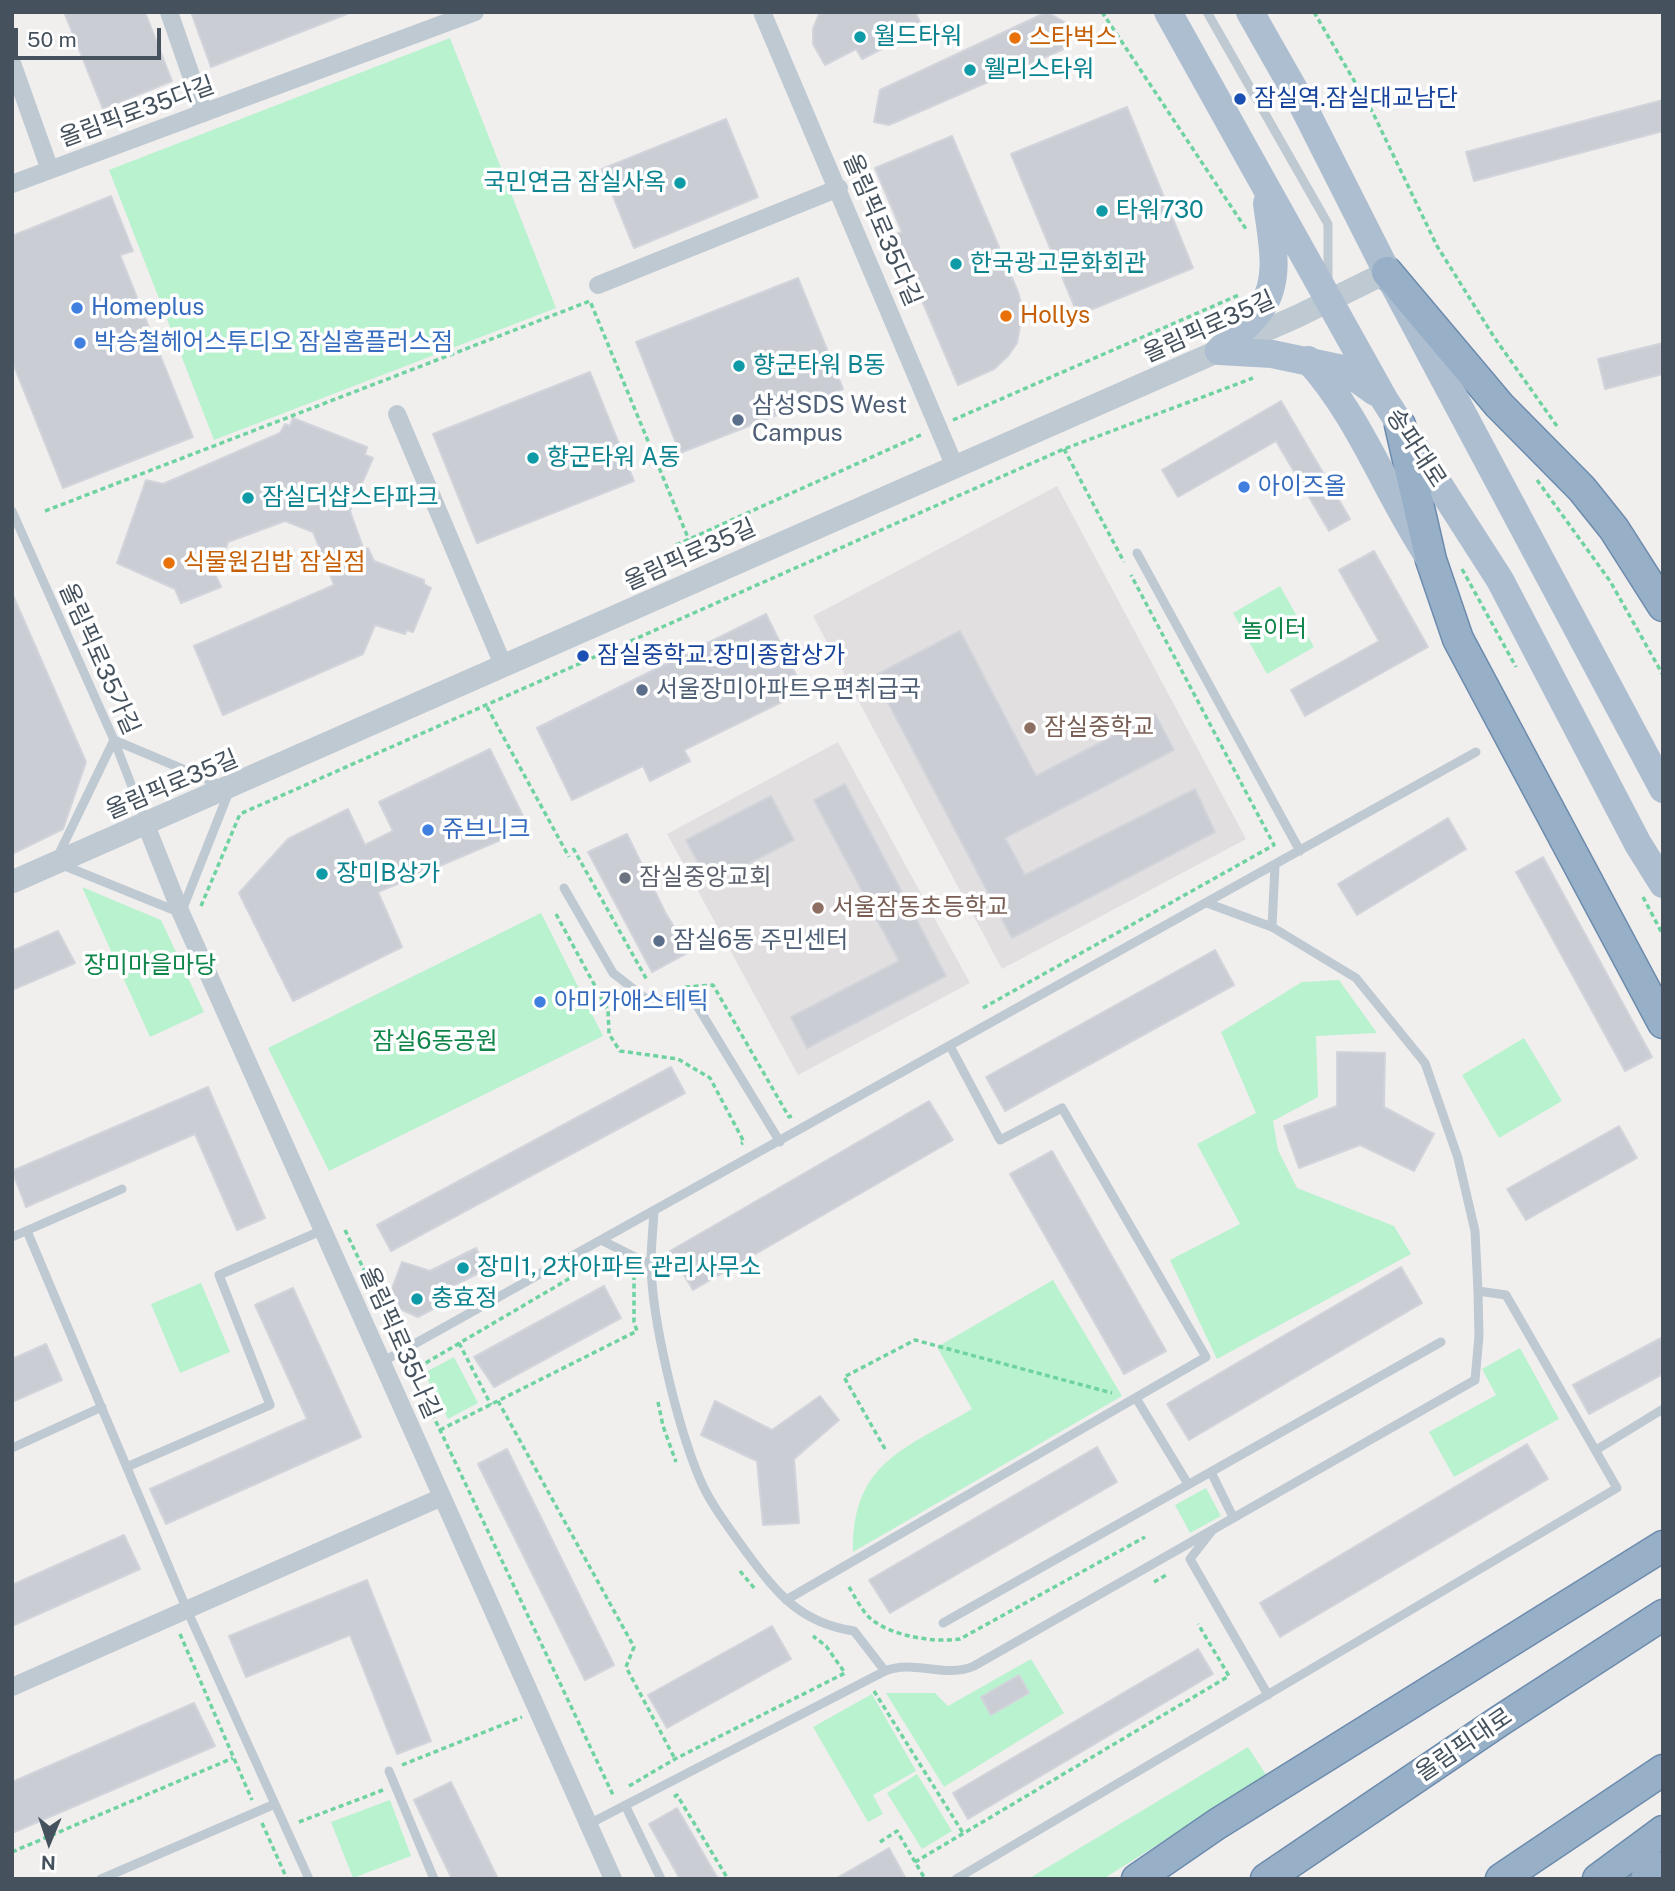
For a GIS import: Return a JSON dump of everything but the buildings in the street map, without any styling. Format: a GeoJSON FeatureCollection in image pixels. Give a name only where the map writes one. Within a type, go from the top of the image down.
{"type":"FeatureCollection","features":[{"type":"Feature","properties":{"kind":"highway"},"geometry":{"type":"LineString","coordinates":[[1387,272],[1499,405],[1582,489],[1614,529],[1663,606]]}},
{"type":"Feature","properties":{"kind":"highway"},"geometry":{"type":"LineString","coordinates":[[1400,425],[1431,561],[1458,639],[1663,1023]]}},
{"type":"Feature","properties":{"kind":"highway"},"geometry":{"type":"LineString","coordinates":[[1137,1879],[1217,1824],[1663,1546]]}},
{"type":"Feature","properties":{"kind":"highway","name":"올림픽대로"},"geometry":{"type":"LineString","coordinates":[[1266,1879],[1501,1720],[1663,1615]]}},
{"type":"Feature","properties":{"kind":"highway"},"geometry":{"type":"LineString","coordinates":[[1501,1879],[1663,1770]]}},
{"type":"Feature","properties":{"kind":"highway"},"geometry":{"type":"LineString","coordinates":[[1167,1879],[1217,1824]]}},
{"type":"Feature","properties":{"kind":"highway"},"geometry":{"type":"LineString","coordinates":[[1598,1879],[1663,1831]]}},
{"type":"Feature","properties":{"kind":"highway"},"geometry":{"type":"LineString","coordinates":[[1646,1879],[1663,1867]]}},
{"type":"Feature","properties":{"kind":"main road","name":"송파대로"},"geometry":{"type":"LineString","coordinates":[[1168,12],[1384,399],[1500,580],[1638,844],[1663,884]]}},
{"type":"Feature","properties":{"kind":"main road"},"geometry":{"type":"LineString","coordinates":[[1251,18],[1300,100],[1387,272],[1663,789]]}},
{"type":"Feature","properties":{"kind":"main road"},"geometry":{"type":"LineString","coordinates":[[1219,351],[1262,308],[1272,286],[1274,266],[1266,187]]}},
{"type":"Feature","properties":{"kind":"main road"},"geometry":{"type":"LineString","coordinates":[[1219,351],[1308,360],[1343,369],[1384,399]]}},
{"type":"Feature","properties":{"kind":"main road"},"geometry":{"type":"LineString","coordinates":[[1308,360],[1333,387],[1400,513],[1431,561]]}},
{"type":"Feature","properties":{"kind":"street"},"geometry":{"type":"LineString","coordinates":[[169,12],[204,113]]}},
{"type":"Feature","properties":{"kind":"street","name":"올림픽로35다길"},"geometry":{"type":"LineString","coordinates":[[762,12],[943,425],[955,467]]}},
{"type":"Feature","properties":{"kind":"street","name":"올림픽로35다길"},"geometry":{"type":"LineString","coordinates":[[12,184],[467,14]]}},
{"type":"Feature","properties":{"kind":"street"},"geometry":{"type":"LineString","coordinates":[[12,63],[50,170]]}},
{"type":"Feature","properties":{"kind":"street"},"geometry":{"type":"LineString","coordinates":[[598,285],[839,188]]}},
{"type":"Feature","properties":{"kind":"street","name":"올림픽로35길"},"geometry":{"type":"LineString","coordinates":[[12,882],[230,789],[1219,351],[1387,272]]}},
{"type":"Feature","properties":{"kind":"street"},"geometry":{"type":"LineString","coordinates":[[397,414],[505,667]]}},
{"type":"Feature","properties":{"kind":"street","name":"올림픽로35나길"},"geometry":{"type":"LineString","coordinates":[[146,825],[189,914],[323,1230],[613,1879]]}},
{"type":"Feature","properties":{"kind":"street"},"geometry":{"type":"LineString","coordinates":[[12,1687],[442,1497]]}},
{"type":"Feature","properties":{"kind":"lane"},"geometry":{"type":"LineString","coordinates":[[1207,12],[1328,224],[1329,301]]}},
{"type":"Feature","properties":{"kind":"lane","name":"올림픽로35가길"},"geometry":{"type":"LineString","coordinates":[[12,511],[114,740],[146,825]]}},
{"type":"Feature","properties":{"kind":"lane"},"geometry":{"type":"LineString","coordinates":[[1137,553],[1300,851]]}},
{"type":"Feature","properties":{"kind":"lane"},"geometry":{"type":"LineString","coordinates":[[114,740],[230,789],[189,914],[55,863],[114,740]]}},
{"type":"Feature","properties":{"kind":"lane"},"geometry":{"type":"LineString","coordinates":[[382,1362],[1476,752]]}},
{"type":"Feature","properties":{"kind":"lane"},"geometry":{"type":"LineString","coordinates":[[1272,927],[1275,865]]}},
{"type":"Feature","properties":{"kind":"lane"},"geometry":{"type":"LineString","coordinates":[[564,888],[613,973],[645,998],[696,1004],[780,1142]]}},
{"type":"Feature","properties":{"kind":"lane"},"geometry":{"type":"LineString","coordinates":[[589,1824],[885,1671],[896,1667],[944,1671],[974,1666],[1475,1380],[1479,1336],[1472,1219],[1445,1116],[1425,1062],[1356,978],[1272,927],[1207,903]]}},
{"type":"Feature","properties":{"kind":"lane"},"geometry":{"type":"LineString","coordinates":[[786,1600],[1206,1357],[1062,1108],[1000,1140],[950,1046]]}},
{"type":"Feature","properties":{"kind":"lane"},"geometry":{"type":"LineString","coordinates":[[12,1237],[122,1189]]}},
{"type":"Feature","properties":{"kind":"lane"},"geometry":{"type":"LineString","coordinates":[[654,1211],[651,1265],[655,1305],[681,1424],[699,1478],[734,1535],[766,1579],[786,1600],[827,1627],[855,1631],[885,1671]]}},
{"type":"Feature","properties":{"kind":"lane"},"geometry":{"type":"LineString","coordinates":[[128,1466],[270,1405],[219,1275],[323,1230]]}},
{"type":"Feature","properties":{"kind":"lane"},"geometry":{"type":"LineString","coordinates":[[27,1231],[187,1610],[309,1879]]}},
{"type":"Feature","properties":{"kind":"lane"},"geometry":{"type":"LineString","coordinates":[[601,1240],[651,1265]]}},
{"type":"Feature","properties":{"kind":"lane"},"geometry":{"type":"LineString","coordinates":[[956,1879],[1617,1488],[1506,1295],[1478,1291]]}},
{"type":"Feature","properties":{"kind":"lane"},"geometry":{"type":"LineString","coordinates":[[943,1623],[1441,1342]]}},
{"type":"Feature","properties":{"kind":"lane"},"geometry":{"type":"LineString","coordinates":[[1136,1398],[1188,1484]]}},
{"type":"Feature","properties":{"kind":"lane"},"geometry":{"type":"LineString","coordinates":[[12,1448],[102,1407]]}},
{"type":"Feature","properties":{"kind":"lane"},"geometry":{"type":"LineString","coordinates":[[1596,1450],[1663,1409]]}},
{"type":"Feature","properties":{"kind":"lane"},"geometry":{"type":"LineString","coordinates":[[1211,1472],[1233,1517]]}},
{"type":"Feature","properties":{"kind":"lane"},"geometry":{"type":"LineString","coordinates":[[1214,1527],[1190,1559],[1268,1695]]}},
{"type":"Feature","properties":{"kind":"lane"},"geometry":{"type":"LineString","coordinates":[[389,1770],[434,1879]]}},
{"type":"Feature","properties":{"kind":"lane"},"geometry":{"type":"LineString","coordinates":[[101,1879],[275,1804]]}},
{"type":"Feature","properties":{"kind":"lane"},"geometry":{"type":"LineString","coordinates":[[625,1805],[661,1879]]}},
{"type":"Feature","properties":{"kind":"path"},"geometry":{"type":"LineString","coordinates":[[1102,12],[1247,231]]}},
{"type":"Feature","properties":{"kind":"path"},"geometry":{"type":"LineString","coordinates":[[1314,12],[1373,113],[1437,246],[1494,337],[1560,430]]}},
{"type":"Feature","properties":{"kind":"path"},"geometry":{"type":"LineString","coordinates":[[676,545],[1250,290]]}},
{"type":"Feature","properties":{"kind":"path"},"geometry":{"type":"LineString","coordinates":[[45,511],[590,300],[689,540]]}},
{"type":"Feature","properties":{"kind":"path"},"geometry":{"type":"LineString","coordinates":[[189,914],[240,814],[487,707],[1063,449],[1265,373]]}},
{"type":"Feature","properties":{"kind":"path"},"geometry":{"type":"LineString","coordinates":[[971,1015],[1274,845],[1063,449]]}},
{"type":"Feature","properties":{"kind":"path"},"geometry":{"type":"LineString","coordinates":[[1529,469],[1610,582],[1663,675]]}},
{"type":"Feature","properties":{"kind":"path"},"geometry":{"type":"LineString","coordinates":[[487,707],[569,857]]}},
{"type":"Feature","properties":{"kind":"path"},"geometry":{"type":"LineString","coordinates":[[573,848],[652,989]]}},
{"type":"Feature","properties":{"kind":"path"},"geometry":{"type":"LineString","coordinates":[[556,914],[608,1010],[609,1034],[620,1051],[678,1059],[710,1078],[744,1142]]}},
{"type":"Feature","properties":{"kind":"path"},"geometry":{"type":"LineString","coordinates":[[713,985],[789,1117],[802,1110]]}},
{"type":"Feature","properties":{"kind":"path"},"geometry":{"type":"LineString","coordinates":[[605,1257],[412,1371],[612,1795],[675,1759],[845,1673]]}},
{"type":"Feature","properties":{"kind":"path"},"geometry":{"type":"LineString","coordinates":[[440,1430],[637,1331],[634,1322],[634,1277]]}},
{"type":"Feature","properties":{"kind":"path"},"geometry":{"type":"LineString","coordinates":[[884,1449],[844,1377],[915,1340],[1112,1393]]}},
{"type":"Feature","properties":{"kind":"path"},"geometry":{"type":"LineString","coordinates":[[459,1343],[491,1405]]}},
{"type":"Feature","properties":{"kind":"path"},"geometry":{"type":"LineString","coordinates":[[498,1401],[634,1647],[626,1667],[675,1759]]}},
{"type":"Feature","properties":{"kind":"path"},"geometry":{"type":"LineString","coordinates":[[849,1587],[870,1618]]}},
{"type":"Feature","properties":{"kind":"path"},"geometry":{"type":"LineString","coordinates":[[915,1862],[1229,1676],[1198,1624]]}},
{"type":"Feature","properties":{"kind":"path"},"geometry":{"type":"LineString","coordinates":[[179,1632],[288,1879]]}},
{"type":"Feature","properties":{"kind":"path"},"geometry":{"type":"LineString","coordinates":[[873,1689],[963,1833]]}},
{"type":"Feature","properties":{"kind":"path"},"geometry":{"type":"LineString","coordinates":[[389,1770],[527,1715]]}},
{"type":"Feature","properties":{"kind":"path"},"geometry":{"type":"LineString","coordinates":[[12,1852],[233,1758]]}},
{"type":"Feature","properties":{"kind":"path"},"geometry":{"type":"LineString","coordinates":[[299,1822],[395,1786]]}},
{"type":"Feature","properties":{"kind":"path"},"geometry":{"type":"LineString","coordinates":[[677,1795],[728,1879]]}},
{"type":"Feature","properties":{"kind":"path"},"geometry":{"type":"LineString","coordinates":[[880,1842],[897,1831],[925,1879]]}},
{"type":"Feature","properties":{"kind":"shaded area","name":"잠실중학교"},"geometry":{"type":"Polygon","coordinates":[[[1057,486],[1246,839],[1002,969],[813,616],[1057,486]]]}},
{"type":"Feature","properties":{"kind":"shaded area","name":"서울잠동초등학교"},"geometry":{"type":"Polygon","coordinates":[[[838,742],[970,983],[798,1075],[667,834],[838,742]]]}},
{"type":"Feature","properties":{"kind":"green space"},"geometry":{"type":"Polygon","coordinates":[[[450,38],[556,308],[214,440],[109,170],[450,38]]]}},
{"type":"Feature","properties":{"kind":"green space","name":"놀이터"},"geometry":{"type":"Polygon","coordinates":[[[1280,586],[1314,647],[1267,674],[1233,613],[1280,586]]]}},
{"type":"Feature","properties":{"kind":"green space","name":"장미마을마당"},"geometry":{"type":"Polygon","coordinates":[[[82,887],[161,920],[204,1012],[150,1037],[82,887]]]}},
{"type":"Feature","properties":{"kind":"green space","name":"잠실6동공원"},"geometry":{"type":"Polygon","coordinates":[[[541,913],[603,1036],[329,1171],[268,1048],[541,913]]]}},
{"type":"Feature","properties":{"kind":"green space"},"geometry":{"type":"Polygon","coordinates":[[[1339,980],[1377,1033],[1316,1036],[1318,1097],[1273,1121],[1278,1150],[1297,1188],[1394,1226],[1411,1254],[1217,1359],[1170,1260],[1240,1224],[1197,1144],[1256,1113],[1221,1032],[1302,982],[1339,980]]]}},
{"type":"Feature","properties":{"kind":"green space"},"geometry":{"type":"Polygon","coordinates":[[[1524,1038],[1562,1101],[1499,1138],[1462,1075],[1524,1038]]]}},
{"type":"Feature","properties":{"kind":"green space"},"geometry":{"type":"Polygon","coordinates":[[[1053,1280],[1122,1396],[853,1552],[855,1521],[862,1497],[873,1477],[887,1461],[905,1448],[972,1409],[937,1347],[1053,1280]]]}},
{"type":"Feature","properties":{"kind":"green space"},"geometry":{"type":"Polygon","coordinates":[[[201,1283],[230,1352],[180,1373],[151,1304],[201,1283]]]}},
{"type":"Feature","properties":{"kind":"green space"},"geometry":{"type":"Polygon","coordinates":[[[1520,1348],[1559,1419],[1454,1477],[1429,1432],[1496,1395],[1482,1369],[1520,1348]]]}},
{"type":"Feature","properties":{"kind":"green space"},"geometry":{"type":"Polygon","coordinates":[[[454,1357],[478,1403],[448,1419],[424,1373],[454,1357]]]}},
{"type":"Feature","properties":{"kind":"green space"},"geometry":{"type":"Polygon","coordinates":[[[1206,1488],[1221,1516],[1190,1533],[1175,1505],[1206,1488]]]}},
{"type":"Feature","properties":{"kind":"green space"},"geometry":{"type":"Polygon","coordinates":[[[1031,1659],[1064,1713],[944,1787],[886,1693],[935,1693],[948,1706],[1031,1659]]]}},
{"type":"Feature","properties":{"kind":"green space"},"geometry":{"type":"Polygon","coordinates":[[[872,1694],[916,1771],[873,1795],[883,1814],[868,1822],[813,1727],[872,1694]]]}},
{"type":"Feature","properties":{"kind":"green space"},"geometry":{"type":"Polygon","coordinates":[[[1248,1747],[1267,1776],[1103,1879],[1028,1879],[1248,1747]]]}},
{"type":"Feature","properties":{"kind":"green space"},"geometry":{"type":"Polygon","coordinates":[[[917,1774],[952,1831],[922,1849],[887,1793],[917,1774]]]}},
{"type":"Feature","properties":{"kind":"green space"},"geometry":{"type":"Polygon","coordinates":[[[390,1800],[411,1856],[353,1878],[331,1822],[390,1800]]]}},
{"type":"Feature","properties":{"kind":"place","name":"월드타워"},"geometry":{"type":"Point","coordinates":[860,37]}},
{"type":"Feature","properties":{"kind":"place","name":"스타벅스"},"geometry":{"type":"Point","coordinates":[1015,38]}},
{"type":"Feature","properties":{"kind":"place","name":"웰리스타워"},"geometry":{"type":"Point","coordinates":[970,70]}},
{"type":"Feature","properties":{"kind":"place","name":"잠실역.잠실대교남단"},"geometry":{"type":"Point","coordinates":[1240,99]}},
{"type":"Feature","properties":{"kind":"place","name":"국민연금 잠실사옥"},"geometry":{"type":"Point","coordinates":[680,183]}},
{"type":"Feature","properties":{"kind":"place","name":"타워730"},"geometry":{"type":"Point","coordinates":[1102,211]}},
{"type":"Feature","properties":{"kind":"place","name":"한국광고문화회관"},"geometry":{"type":"Point","coordinates":[956,264]}},
{"type":"Feature","properties":{"kind":"place","name":"Homeplus"},"geometry":{"type":"Point","coordinates":[77,308]}},
{"type":"Feature","properties":{"kind":"place","name":"Hollys"},"geometry":{"type":"Point","coordinates":[1006,316]}},
{"type":"Feature","properties":{"kind":"place","name":"박승철헤어스투디오 잠실홈플러스점"},"geometry":{"type":"Point","coordinates":[80,343]}},
{"type":"Feature","properties":{"kind":"place","name":"향군타워 B동"},"geometry":{"type":"Point","coordinates":[739,366]}},
{"type":"Feature","properties":{"kind":"place","name":"삼성SDS West Campus"},"geometry":{"type":"Point","coordinates":[738,420]}},
{"type":"Feature","properties":{"kind":"place","name":"향군타워 A동"},"geometry":{"type":"Point","coordinates":[533,458]}},
{"type":"Feature","properties":{"kind":"place","name":"아이즈올"},"geometry":{"type":"Point","coordinates":[1244,487]}},
{"type":"Feature","properties":{"kind":"place","name":"잠실더샵스타파크"},"geometry":{"type":"Point","coordinates":[248,498]}},
{"type":"Feature","properties":{"kind":"place","name":"식물원김밥 잠실점"},"geometry":{"type":"Point","coordinates":[169,563]}},
{"type":"Feature","properties":{"kind":"place","name":"잠실중학교.장미종합상가"},"geometry":{"type":"Point","coordinates":[583,656]}},
{"type":"Feature","properties":{"kind":"place","name":"서울장미아파트우편취급국"},"geometry":{"type":"Point","coordinates":[642,690]}},
{"type":"Feature","properties":{"kind":"place","name":"잠실중학교"},"geometry":{"type":"Point","coordinates":[1030,728]}},
{"type":"Feature","properties":{"kind":"place","name":"쥬브니크"},"geometry":{"type":"Point","coordinates":[428,830]}},
{"type":"Feature","properties":{"kind":"place","name":"장미B상가"},"geometry":{"type":"Point","coordinates":[322,874]}},
{"type":"Feature","properties":{"kind":"place","name":"잠실중앙교회"},"geometry":{"type":"Point","coordinates":[625,878]}},
{"type":"Feature","properties":{"kind":"place","name":"서울잠동초등학교"},"geometry":{"type":"Point","coordinates":[818,908]}},
{"type":"Feature","properties":{"kind":"place","name":"잠실6동 주민센터"},"geometry":{"type":"Point","coordinates":[659,941]}},
{"type":"Feature","properties":{"kind":"place","name":"아미가애스테틱"},"geometry":{"type":"Point","coordinates":[540,1002]}},
{"type":"Feature","properties":{"kind":"place","name":"장미1, 2차아파트 관리사무소"},"geometry":{"type":"Point","coordinates":[463,1268]}},
{"type":"Feature","properties":{"kind":"place","name":"충효정"},"geometry":{"type":"Point","coordinates":[417,1299]}}]}
